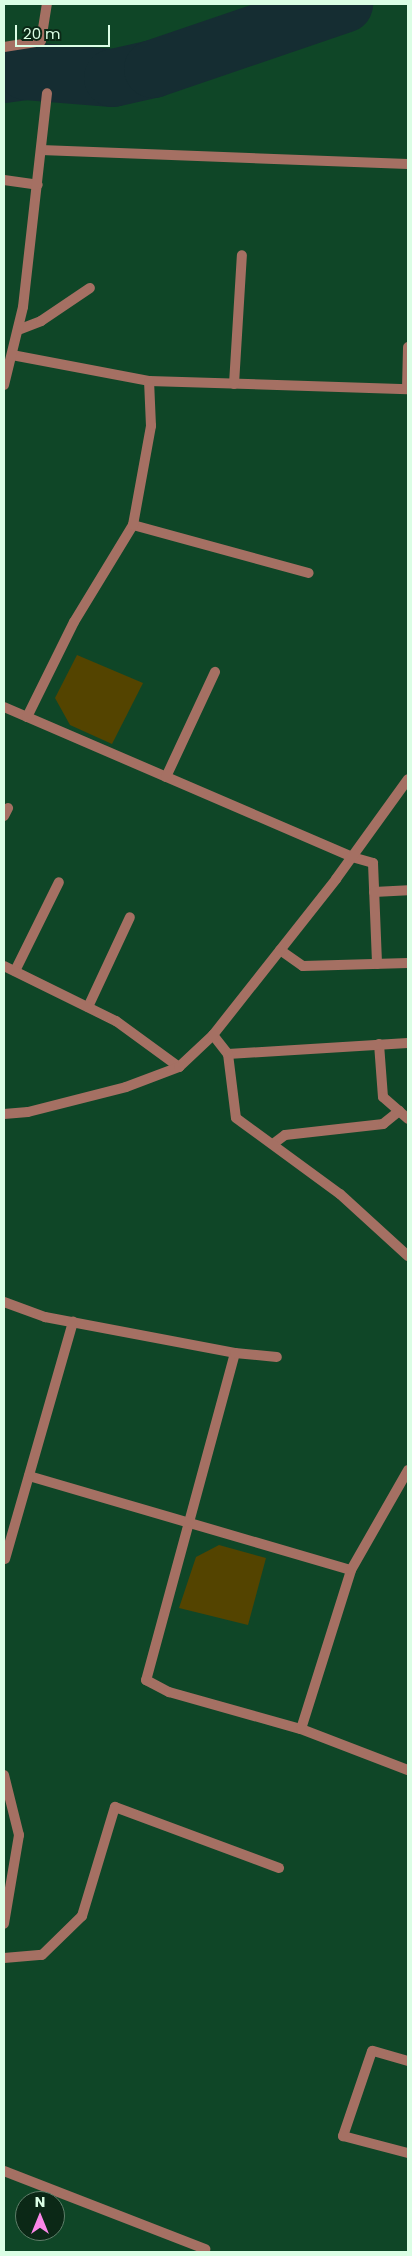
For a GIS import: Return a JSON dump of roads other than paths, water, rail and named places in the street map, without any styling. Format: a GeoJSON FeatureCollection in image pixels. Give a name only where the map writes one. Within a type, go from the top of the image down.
{"type":"FeatureCollection","features":[{"type":"Feature","properties":{"kind":"street"},"geometry":{"type":"LineString","coordinates":[[4,48],[41,41],[47,4]]}},
{"type":"Feature","properties":{"kind":"street"},"geometry":{"type":"LineString","coordinates":[[4,385],[18,330],[38,185],[47,93]]}},
{"type":"Feature","properties":{"kind":"street"},"geometry":{"type":"LineString","coordinates":[[41,150],[408,164]]}},
{"type":"Feature","properties":{"kind":"street"},"geometry":{"type":"LineString","coordinates":[[4,180],[38,185]]}},
{"type":"Feature","properties":{"kind":"street"},"geometry":{"type":"LineString","coordinates":[[234,384],[242,255]]}},
{"type":"Feature","properties":{"kind":"street"},"geometry":{"type":"LineString","coordinates":[[18,330],[41,321],[90,288]]}},
{"type":"Feature","properties":{"kind":"street"},"geometry":{"type":"LineString","coordinates":[[12,355],[150,381],[408,389],[408,347]]}},
{"type":"Feature","properties":{"kind":"street"},"geometry":{"type":"LineString","coordinates":[[27,717],[74,622],[132,524],[151,426],[150,381]]}},
{"type":"Feature","properties":{"kind":"street"},"geometry":{"type":"LineString","coordinates":[[132,524],[309,572]]}},
{"type":"Feature","properties":{"kind":"street"},"geometry":{"type":"LineString","coordinates":[[166,777],[214,672]]}},
{"type":"Feature","properties":{"kind":"street"},"geometry":{"type":"LineString","coordinates":[[4,707],[352,857],[373,862],[377,964]]}},
{"type":"Feature","properties":{"kind":"street"},"geometry":{"type":"LineString","coordinates":[[4,1114],[28,1112],[126,1087],[179,1067],[213,1036],[352,857],[408,779]]}},
{"type":"Feature","properties":{"kind":"street"},"geometry":{"type":"LineString","coordinates":[[14,971],[59,882]]}},
{"type":"Feature","properties":{"kind":"street"},"geometry":{"type":"LineString","coordinates":[[374,892],[408,890]]}},
{"type":"Feature","properties":{"kind":"street"},"geometry":{"type":"LineString","coordinates":[[88,1007],[130,917]]}},
{"type":"Feature","properties":{"kind":"street"},"geometry":{"type":"LineString","coordinates":[[280,950],[303,966],[408,963]]}},
{"type":"Feature","properties":{"kind":"street"},"geometry":{"type":"LineString","coordinates":[[4,966],[116,1021],[179,1067]]}},
{"type":"Feature","properties":{"kind":"street"},"geometry":{"type":"LineString","coordinates":[[213,1036],[228,1054],[236,1118],[340,1194],[408,1256]]}},
{"type":"Feature","properties":{"kind":"street"},"geometry":{"type":"LineString","coordinates":[[228,1054],[408,1043]]}},
{"type":"Feature","properties":{"kind":"street"},"geometry":{"type":"LineString","coordinates":[[380,1044],[383,1097],[408,1119]]}},
{"type":"Feature","properties":{"kind":"street"},"geometry":{"type":"LineString","coordinates":[[273,1144],[285,1135],[383,1124],[399,1111]]}},
{"type":"Feature","properties":{"kind":"street"},"geometry":{"type":"LineString","coordinates":[[4,1302],[45,1316],[73,1322],[235,1354],[277,1357]]}},
{"type":"Feature","properties":{"kind":"street"},"geometry":{"type":"LineString","coordinates":[[5,1559],[73,1322]]}},
{"type":"Feature","properties":{"kind":"street"},"geometry":{"type":"LineString","coordinates":[[235,1354],[146,1680],[169,1692],[301,1729],[408,1770]]}},
{"type":"Feature","properties":{"kind":"street"},"geometry":{"type":"LineString","coordinates":[[301,1729],[351,1570],[408,1470]]}},
{"type":"Feature","properties":{"kind":"street"},"geometry":{"type":"LineString","coordinates":[[29,1476],[190,1521],[351,1570]]}},
{"type":"Feature","properties":{"kind":"street"},"geometry":{"type":"LineString","coordinates":[[4,1775],[19,1835],[4,1924]]}},
{"type":"Feature","properties":{"kind":"street"},"geometry":{"type":"LineString","coordinates":[[4,1958],[42,1955],[82,1916],[115,1807],[279,1868]]}},
{"type":"Feature","properties":{"kind":"street"},"geometry":{"type":"LineString","coordinates":[[408,2061],[372,2050],[343,2136],[408,2153]]}},
{"type":"Feature","properties":{"kind":"street"},"geometry":{"type":"LineString","coordinates":[[4,2171],[206,2249]]}},
{"type":"Feature","properties":{"kind":"waterway"},"geometry":{"type":"LineString","coordinates":[[4,74],[26,71],[113,78],[153,69],[344,4]]}}]}
